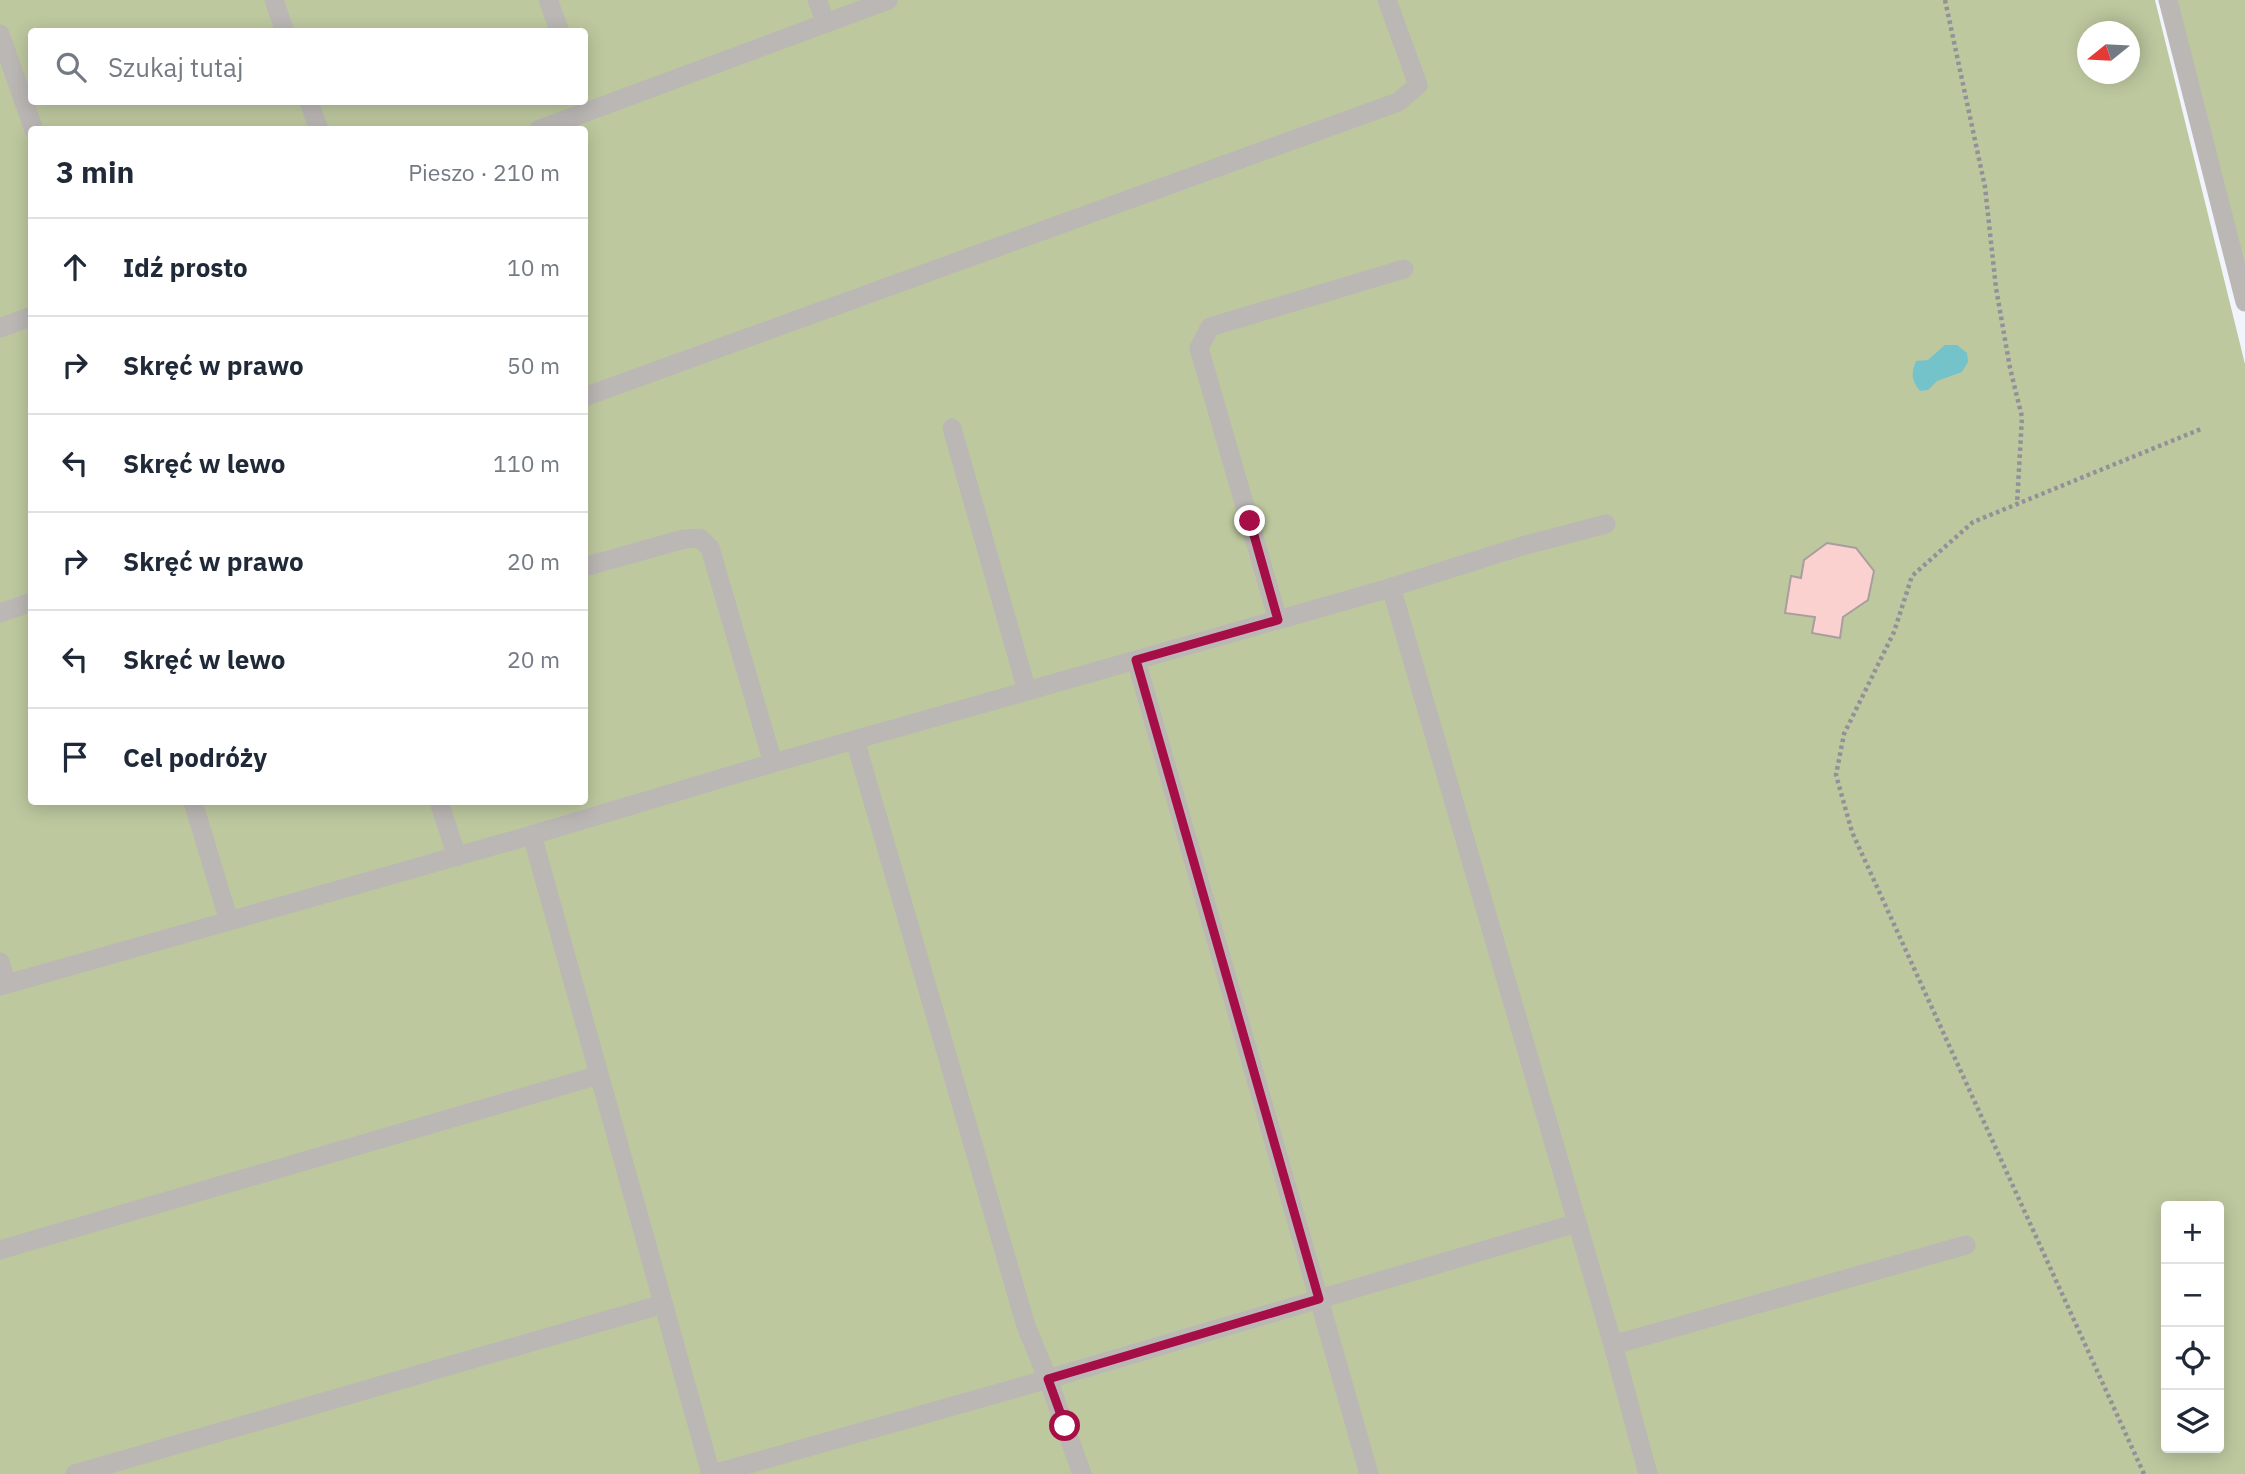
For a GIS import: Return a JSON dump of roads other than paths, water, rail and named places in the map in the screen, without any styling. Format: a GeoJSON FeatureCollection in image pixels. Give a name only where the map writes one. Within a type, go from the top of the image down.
{"type":"FeatureCollection","features":[{"type":"Feature","properties":{"kind":"lane"},"geometry":{"type":"LineString","coordinates":[[274,0],[284,28]]}},
{"type":"Feature","properties":{"kind":"lane"},"geometry":{"type":"LineString","coordinates":[[548,0],[558,28]]}},
{"type":"Feature","properties":{"kind":"lane"},"geometry":{"type":"LineString","coordinates":[[817,0],[825,23]]}},
{"type":"Feature","properties":{"kind":"lane"},"geometry":{"type":"LineString","coordinates":[[588,105],[888,0]]}},
{"type":"Feature","properties":{"kind":"lane"},"geometry":{"type":"LineString","coordinates":[[588,396],[1398,102],[1418,85],[1387,0]]}},
{"type":"Feature","properties":{"kind":"lane"},"geometry":{"type":"LineString","coordinates":[[2168,0],[2245,302]]}},
{"type":"Feature","properties":{"kind":"lane"},"geometry":{"type":"LineString","coordinates":[[0,34],[33,126]]}},
{"type":"Feature","properties":{"kind":"lane"},"geometry":{"type":"LineString","coordinates":[[310,105],[318,126]]}},
{"type":"Feature","properties":{"kind":"lane"},"geometry":{"type":"LineString","coordinates":[[546,126],[587,105]]}},
{"type":"Feature","properties":{"kind":"lane"},"geometry":{"type":"LineString","coordinates":[[1278,620],[1199,348],[1210,327],[1404,270]]}},
{"type":"Feature","properties":{"kind":"lane"},"geometry":{"type":"LineString","coordinates":[[0,328],[28,318]]}},
{"type":"Feature","properties":{"kind":"lane"},"geometry":{"type":"LineString","coordinates":[[952,428],[1027,691]]}},
{"type":"Feature","properties":{"kind":"lane"},"geometry":{"type":"LineString","coordinates":[[0,962],[3,985],[457,857],[773,763],[1606,524]]}},
{"type":"Feature","properties":{"kind":"lane"},"geometry":{"type":"LineString","coordinates":[[588,566],[684,539],[700,538],[710,548],[773,763]]}},
{"type":"Feature","properties":{"kind":"lane"},"geometry":{"type":"LineString","coordinates":[[1391,587],[1613,1345],[1648,1474]]}},
{"type":"Feature","properties":{"kind":"lane"},"geometry":{"type":"LineString","coordinates":[[0,612],[28,603]]}},
{"type":"Feature","properties":{"kind":"lane"},"geometry":{"type":"LineString","coordinates":[[1136,660],[1369,1474]]}},
{"type":"Feature","properties":{"kind":"lane"},"geometry":{"type":"LineString","coordinates":[[855,740],[1022,1313],[1082,1474]]}},
{"type":"Feature","properties":{"kind":"lane"},"geometry":{"type":"LineString","coordinates":[[194,805],[229,921]]}},
{"type":"Feature","properties":{"kind":"lane"},"geometry":{"type":"LineString","coordinates":[[440,805],[457,857]]}},
{"type":"Feature","properties":{"kind":"lane"},"geometry":{"type":"LineString","coordinates":[[532,835],[712,1474],[1048,1379],[1577,1223]]}},
{"type":"Feature","properties":{"kind":"lane"},"geometry":{"type":"LineString","coordinates":[[0,1250],[599,1075]]}},
{"type":"Feature","properties":{"kind":"lane"},"geometry":{"type":"LineString","coordinates":[[1613,1345],[1966,1245]]}},
{"type":"Feature","properties":{"kind":"lane"},"geometry":{"type":"LineString","coordinates":[[75,1474],[663,1304]]}},
{"type":"Feature","properties":{"kind":"water"},"geometry":{"type":"Polygon","coordinates":[[[1945,345],[1957,345],[1967,353],[1968,362],[1962,372],[1937,381],[1928,390],[1920,391],[1913,376],[1916,361],[1928,360],[1945,345]]]}}]}
